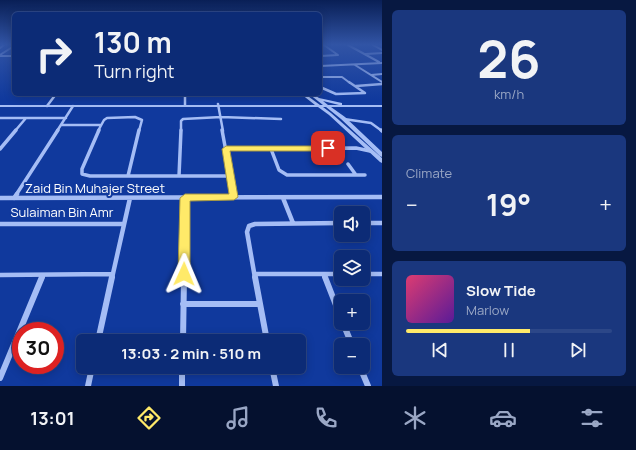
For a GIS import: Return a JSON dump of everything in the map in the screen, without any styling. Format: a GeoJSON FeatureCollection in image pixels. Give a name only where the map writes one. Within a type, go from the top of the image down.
{"type":"FeatureCollection","features":[{"type":"Feature","properties":{"kind":"street"},"geometry":{"type":"LineString","coordinates":[[322,66],[381,63]]}},
{"type":"Feature","properties":{"kind":"street"},"geometry":{"type":"LineString","coordinates":[[354,64],[371,74],[382,83]]}},
{"type":"Feature","properties":{"kind":"street"},"geometry":{"type":"LineString","coordinates":[[371,74],[382,74]]}},
{"type":"Feature","properties":{"kind":"street"},"geometry":{"type":"LineString","coordinates":[[322,77],[342,77],[365,94],[334,94],[322,88]]}},
{"type":"Feature","properties":{"kind":"street"},"geometry":{"type":"LineString","coordinates":[[356,86],[382,83]]}},
{"type":"Feature","properties":{"kind":"street"},"geometry":{"type":"LineString","coordinates":[[47,106],[54,96]]}},
{"type":"Feature","properties":{"kind":"street"},"geometry":{"type":"LineString","coordinates":[[186,96],[188,106]]}},
{"type":"Feature","properties":{"kind":"street"},"geometry":{"type":"LineString","coordinates":[[303,105],[307,101],[305,96]]}},
{"type":"Feature","properties":{"kind":"street"},"geometry":{"type":"LineString","coordinates":[[307,96],[336,112],[382,155]]}},
{"type":"Feature","properties":{"kind":"street"},"geometry":{"type":"LineString","coordinates":[[313,96],[382,161]]}},
{"type":"Feature","properties":{"kind":"street"},"geometry":{"type":"LineString","coordinates":[[314,96],[327,101],[345,104]]}},
{"type":"Feature","properties":{"kind":"street"},"geometry":{"type":"LineString","coordinates":[[218,105],[234,197]]}},
{"type":"Feature","properties":{"kind":"street"},"geometry":{"type":"LineString","coordinates":[[303,105],[382,105]]}},
{"type":"Feature","properties":{"kind":"street"},"geometry":{"type":"LineString","coordinates":[[0,106],[382,105]]}},
{"type":"Feature","properties":{"kind":"street"},"geometry":{"type":"LineString","coordinates":[[14,198],[73,106]]}},
{"type":"Feature","properties":{"kind":"street"},"geometry":{"type":"LineString","coordinates":[[323,106],[371,144]]}},
{"type":"Feature","properties":{"kind":"street"},"geometry":{"type":"LineString","coordinates":[[336,112],[336,109],[339,106]]}},
{"type":"Feature","properties":{"kind":"street"},"geometry":{"type":"LineString","coordinates":[[128,176],[142,120],[135,117],[109,118],[104,120],[101,125],[82,169],[82,174],[90,176],[128,176],[179,176],[230,176]]}},
{"type":"Feature","properties":{"kind":"street"},"geometry":{"type":"LineString","coordinates":[[179,176],[182,120],[188,117],[281,119]]}},
{"type":"Feature","properties":{"kind":"street"},"geometry":{"type":"LineString","coordinates":[[0,118],[66,118]]}},
{"type":"Feature","properties":{"kind":"street"},"geometry":{"type":"LineString","coordinates":[[0,149],[26,118]]}},
{"type":"Feature","properties":{"kind":"street"},"geometry":{"type":"LineString","coordinates":[[343,118],[357,122],[371,123],[382,131]]}},
{"type":"Feature","properties":{"kind":"street"},"geometry":{"type":"LineString","coordinates":[[351,126],[357,122]]}},
{"type":"Feature","properties":{"kind":"street"},"geometry":{"type":"LineString","coordinates":[[61,125],[101,125]]}},
{"type":"Feature","properties":{"kind":"street"},"geometry":{"type":"LineString","coordinates":[[356,148],[360,146],[361,142]]}},
{"type":"Feature","properties":{"kind":"street"},"geometry":{"type":"LineString","coordinates":[[271,148],[279,170],[287,175],[365,175]]}},
{"type":"Feature","properties":{"kind":"street"},"geometry":{"type":"LineString","coordinates":[[226,149],[356,148],[370,151]]}},
{"type":"Feature","properties":{"kind":"street"},"geometry":{"type":"LineString","coordinates":[[348,164],[356,175]]}},
{"type":"Feature","properties":{"kind":"street","name":"Zaid Bin Muhajer Street"},"geometry":{"type":"LineString","coordinates":[[0,198],[382,197]]}},
{"type":"Feature","properties":{"kind":"street","name":"Sulaiman Bin Amr"},"geometry":{"type":"LineString","coordinates":[[100,334],[130,198]]}},
{"type":"Feature","properties":{"kind":"street"},"geometry":{"type":"LineString","coordinates":[[183,334],[185,198]]}},
{"type":"Feature","properties":{"kind":"street"},"geometry":{"type":"LineString","coordinates":[[283,198],[292,223]]}},
{"type":"Feature","properties":{"kind":"street"},"geometry":{"type":"LineString","coordinates":[[266,334],[247,232],[249,226],[255,224],[334,223]]}},
{"type":"Feature","properties":{"kind":"street"},"geometry":{"type":"LineString","coordinates":[[370,223],[382,223]]}},
{"type":"Feature","properties":{"kind":"street","name":"Sulaiman Bin Amr"},"geometry":{"type":"LineString","coordinates":[[0,224],[124,224]]}},
{"type":"Feature","properties":{"kind":"street"},"geometry":{"type":"LineString","coordinates":[[0,275],[113,274]]}},
{"type":"Feature","properties":{"kind":"street"},"geometry":{"type":"LineString","coordinates":[[255,274],[334,274]]}},
{"type":"Feature","properties":{"kind":"street"},"geometry":{"type":"LineString","coordinates":[[324,274],[334,300]]}},
{"type":"Feature","properties":{"kind":"street"},"geometry":{"type":"LineString","coordinates":[[370,274],[382,274]]}},
{"type":"Feature","properties":{"kind":"street"},"geometry":{"type":"LineString","coordinates":[[0,378],[43,275]]}},
{"type":"Feature","properties":{"kind":"street"},"geometry":{"type":"LineString","coordinates":[[183,304],[260,304]]}},
{"type":"Feature","properties":{"kind":"street"},"geometry":{"type":"LineString","coordinates":[[88,386],[91,374]]}},
{"type":"Feature","properties":{"kind":"street"},"geometry":{"type":"LineString","coordinates":[[182,374],[182,386]]}},
{"type":"Feature","properties":{"kind":"street"},"geometry":{"type":"LineString","coordinates":[[273,374],[276,386]]}},
{"type":"Feature","properties":{"kind":"street"},"geometry":{"type":"LineString","coordinates":[[363,374],[368,386]]}},
{"type":"Feature","properties":{"kind":"route"},"geometry":{"type":"LineString","coordinates":[[184,274],[185,198],[234,197],[226,149],[328,148]]}}]}
